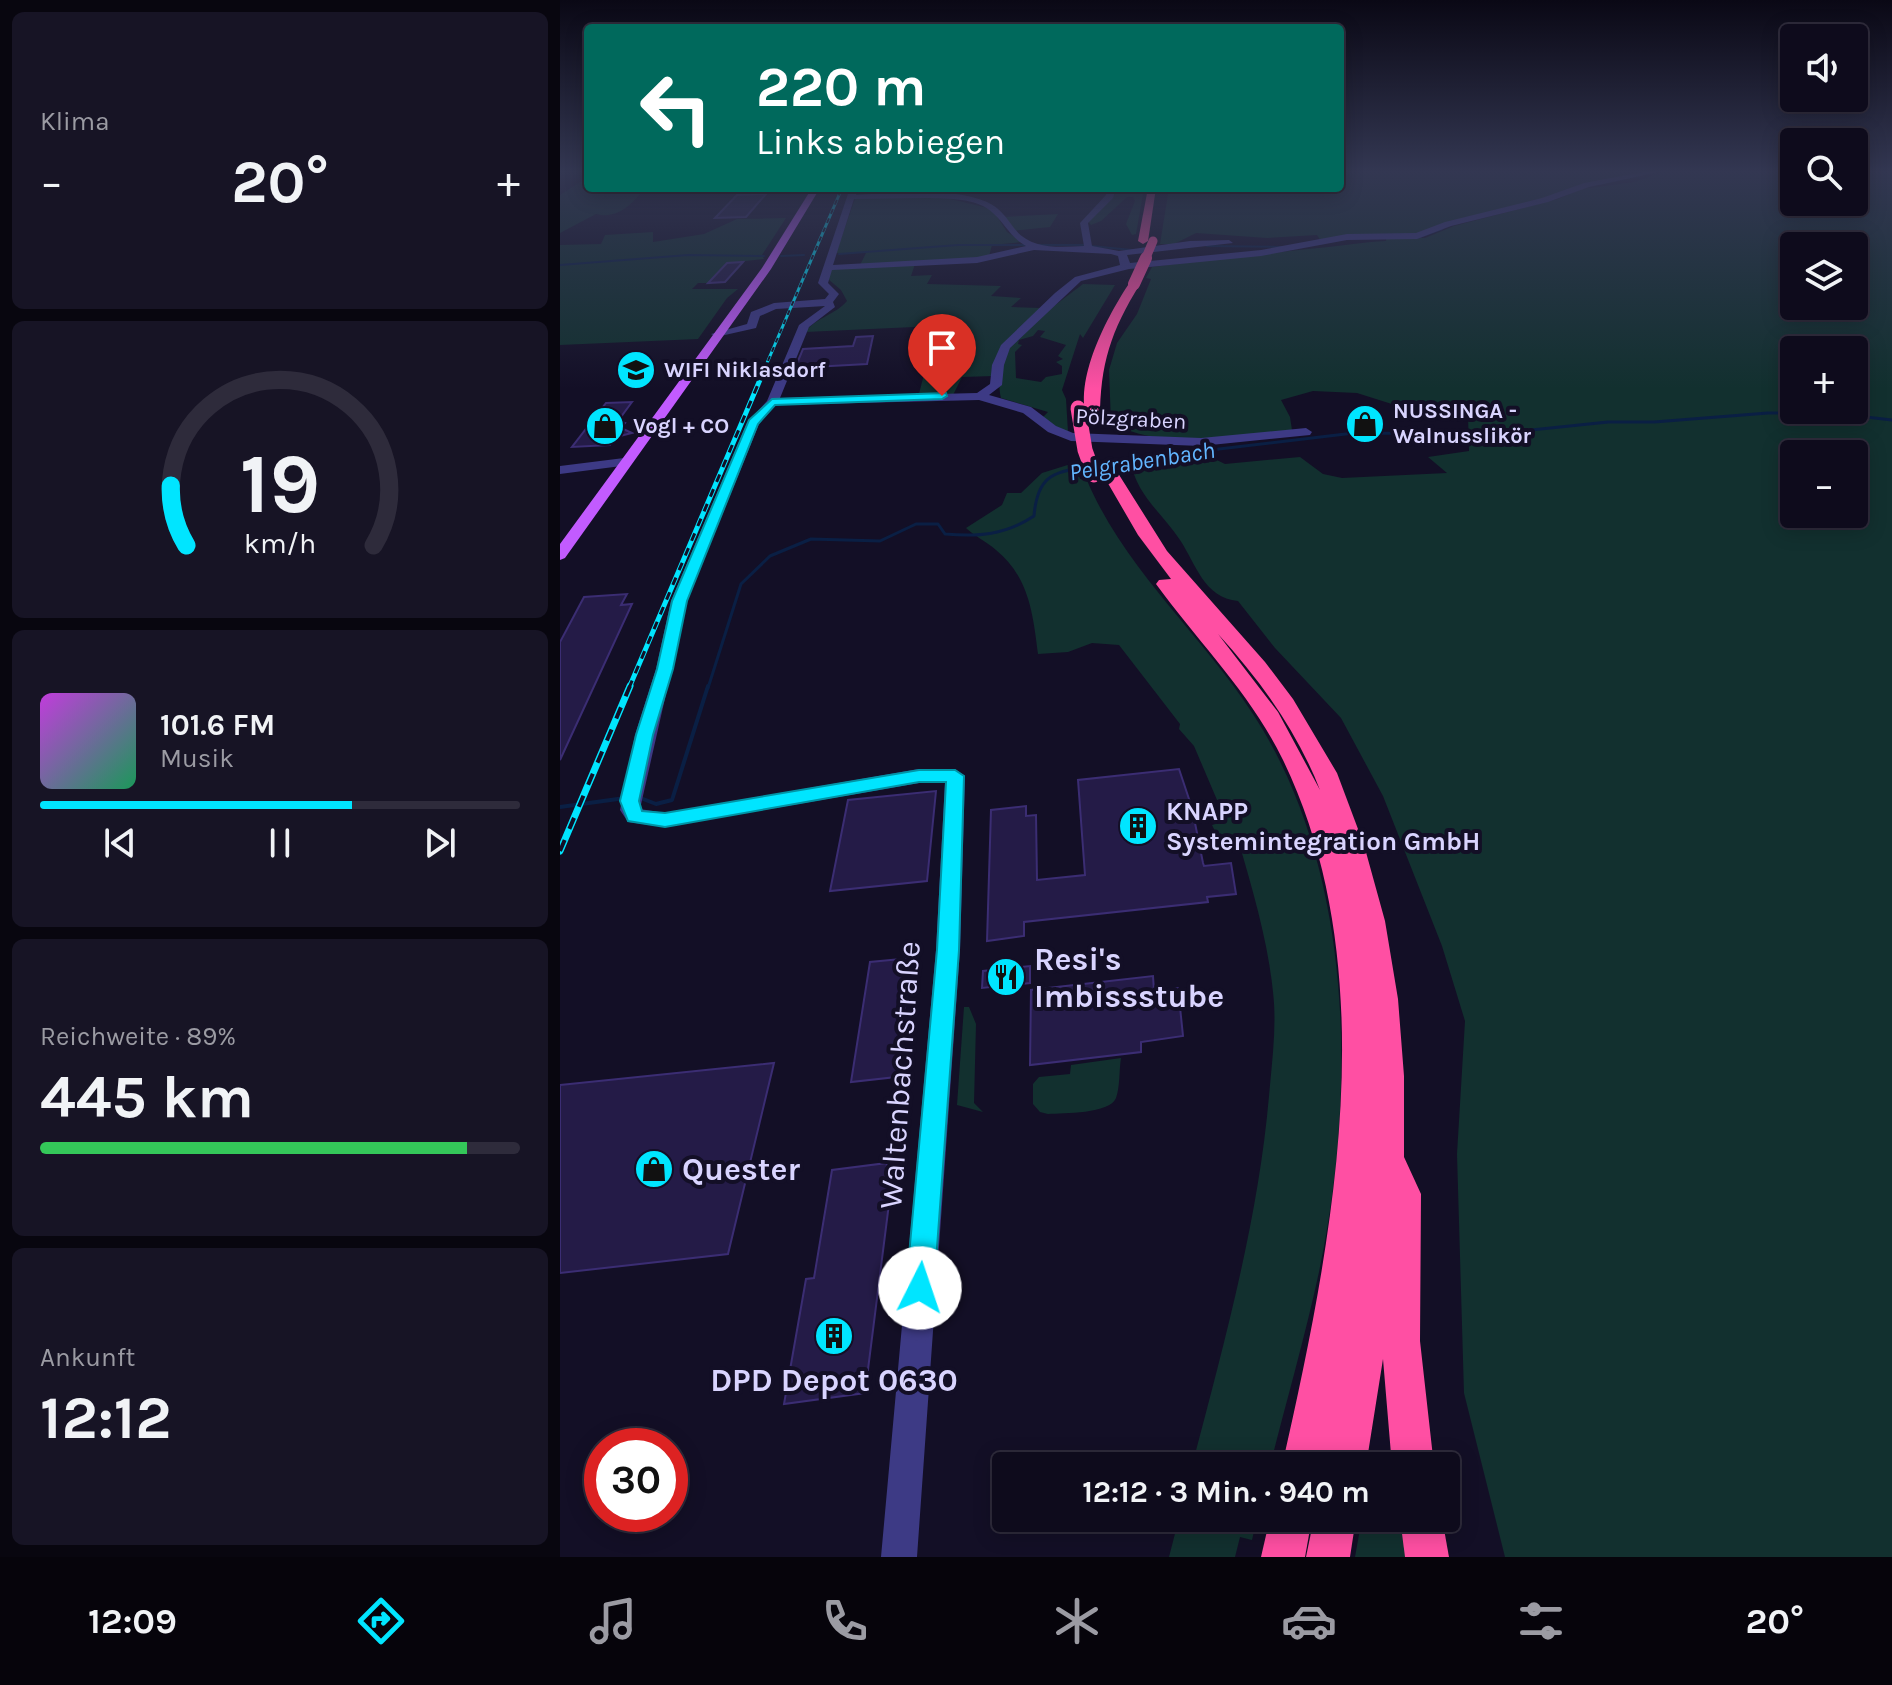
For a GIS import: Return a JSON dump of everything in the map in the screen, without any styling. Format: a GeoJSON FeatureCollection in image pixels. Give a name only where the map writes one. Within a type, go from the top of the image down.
{"type":"FeatureCollection","features":[{"type":"Feature","properties":{"kind":"highway"},"geometry":{"type":"LineString","coordinates":[[1147,244],[1097,353],[1092,379],[1093,419],[1102,474],[1118,520],[1147,561],[1255,692],[1295,760],[1323,831],[1347,927],[1358,1007],[1356,1166],[1335,1317],[1306,1452]]}},
{"type":"Feature","properties":{"kind":"highway"},"geometry":{"type":"LineString","coordinates":[[1128,284],[1096,327],[1085,353],[1079,394],[1085,450],[1163,558],[1273,686],[1315,754],[1340,812],[1362,878],[1378,953],[1388,1042],[1388,1160],[1373,1305],[1347,1452]]}},
{"type":"Feature","properties":{"kind":"highway"},"geometry":{"type":"LineString","coordinates":[[1388,1160],[1404,1194],[1401,1341],[1412,1452]]}},
{"type":"Feature","properties":{"kind":"highway"},"geometry":{"type":"LineString","coordinates":[[1283,1557],[1288,1532]]}},
{"type":"Feature","properties":{"kind":"highway"},"geometry":{"type":"LineString","coordinates":[[1328,1557],[1332,1532]]}},
{"type":"Feature","properties":{"kind":"highway"},"geometry":{"type":"LineString","coordinates":[[1423,1532],[1427,1557]]}},
{"type":"Feature","properties":{"kind":"main road"},"geometry":{"type":"LineString","coordinates":[[560,555],[782,244]]}},
{"type":"Feature","properties":{"kind":"street"},"geometry":{"type":"LineString","coordinates":[[716,334],[747,329],[752,326],[755,314],[766,308],[828,302],[834,294],[823,283],[835,244]]}},
{"type":"Feature","properties":{"kind":"street"},"geometry":{"type":"LineString","coordinates":[[1029,244],[1034,247]]}},
{"type":"Feature","properties":{"kind":"street"},"geometry":{"type":"LineString","coordinates":[[827,268],[977,260],[1034,247],[1088,247],[1120,253],[1203,244]]}},
{"type":"Feature","properties":{"kind":"street"},"geometry":{"type":"LineString","coordinates":[[980,396],[996,385],[998,365],[1005,347],[1069,285],[1085,276],[1129,266],[1261,253],[1311,244]]}},
{"type":"Feature","properties":{"kind":"street"},"geometry":{"type":"LineString","coordinates":[[1120,253],[1124,264],[1129,266]]}},
{"type":"Feature","properties":{"kind":"street"},"geometry":{"type":"LineString","coordinates":[[772,402],[804,325],[828,310],[831,304],[828,302]]}},
{"type":"Feature","properties":{"kind":"street","name":"Pölzgraben"},"geometry":{"type":"LineString","coordinates":[[772,402],[980,396],[1027,410],[1052,429],[1071,437],[1201,442],[1306,432]]}},
{"type":"Feature","properties":{"kind":"street","name":"Waltenbachstraße"},"geometry":{"type":"LineString","coordinates":[[772,402],[753,423],[679,601],[665,669],[630,798],[635,817],[665,820],[919,776],[955,776],[957,789],[942,1028],[899,1557]]}},
{"type":"Feature","properties":{"kind":"street"},"geometry":{"type":"LineString","coordinates":[[560,470],[624,462]]}},
{"type":"Feature","properties":{"kind":"green space"},"geometry":{"type":"Polygon","coordinates":[[[769,244],[762,255],[764,259],[727,263],[708,283],[698,283],[692,289],[738,289],[727,298],[698,339],[560,345],[560,245],[769,244]]]}},
{"type":"Feature","properties":{"kind":"green space"},"geometry":{"type":"Polygon","coordinates":[[[839,244],[1005,244],[992,245],[989,256],[915,264],[911,276],[932,275],[927,284],[1001,286],[991,296],[1021,298],[1011,307],[1041,308],[1012,336],[994,376],[962,377],[953,395],[919,394],[936,326],[805,332],[847,301],[841,290],[828,279],[830,270],[860,265],[866,253],[836,253],[839,244]]]}},
{"type":"Feature","properties":{"kind":"green space"},"geometry":{"type":"Polygon","coordinates":[[[1354,244],[1780,244],[1780,320],[1868,320],[1868,244],[1892,244],[1892,1557],[1505,1557],[1464,1393],[1457,1154],[1465,1021],[1442,946],[1383,796],[1341,718],[1275,648],[1238,601],[1226,599],[1209,587],[1180,540],[1144,494],[1131,461],[1169,466],[1187,463],[1204,454],[1225,464],[1300,457],[1323,474],[1342,478],[1447,473],[1428,457],[1469,451],[1468,415],[1431,406],[1395,405],[1357,393],[1313,391],[1281,400],[1290,417],[1292,430],[1200,439],[1154,437],[1132,432],[1111,423],[1109,370],[1117,343],[1137,314],[1151,279],[1146,278],[1152,267],[1354,244]]]}},
{"type":"Feature","properties":{"kind":"green space"},"geometry":{"type":"Polygon","coordinates":[[[1083,284],[1115,285],[1083,338],[1080,334],[1062,390],[1066,399],[1068,432],[1063,433],[1043,417],[1048,412],[1001,398],[1000,371],[1003,355],[1016,339],[1083,284]],[[1038,330],[1033,336],[1019,340],[1018,344],[1022,345],[1015,352],[1016,378],[1041,382],[1046,377],[1062,374],[1062,366],[1056,362],[1063,359],[1058,356],[1066,345],[1040,337],[1045,331],[1038,330]]]}},
{"type":"Feature","properties":{"kind":"green space"},"geometry":{"type":"Polygon","coordinates":[[[1074,463],[1080,479],[1086,478],[1123,546],[1219,667],[1263,730],[1293,791],[1316,856],[1331,924],[1339,995],[1341,1066],[1338,1137],[1331,1206],[1319,1272],[1274,1452],[1196,1452],[1228,1328],[1264,1143],[1274,1044],[1274,1005],[1268,954],[1255,898],[1239,843],[1218,837],[1212,825],[1226,821],[1194,746],[1119,645],[1092,643],[1068,652],[1038,654],[1028,597],[1016,572],[996,550],[966,528],[1002,505],[1007,493],[1021,493],[1042,473],[1074,463]]]}},
{"type":"Feature","properties":{"kind":"green space"},"geometry":{"type":"Polygon","coordinates":[[[964,1007],[969,1007],[976,1024],[974,1103],[983,1112],[957,1105],[964,1007]]]}},
{"type":"Feature","properties":{"kind":"green space"},"geometry":{"type":"Polygon","coordinates":[[[1121,1058],[1116,1098],[1105,1107],[1085,1112],[1048,1114],[1040,1112],[1033,1104],[1033,1084],[1039,1077],[1070,1074],[1071,1065],[1121,1058]]]}},
{"type":"Feature","properties":{"kind":"green space"},"geometry":{"type":"Polygon","coordinates":[[[1175,1532],[1254,1532],[1252,1540],[1240,1537],[1235,1557],[1169,1557],[1175,1532]]]}},
{"type":"Feature","properties":{"kind":"green space"},"geometry":{"type":"Polygon","coordinates":[[[1359,1532],[1408,1532],[1412,1557],[1355,1557],[1359,1532]]]}},
{"type":"Feature","properties":{"kind":"building"},"geometry":{"type":"Polygon","coordinates":[[[743,262],[725,282],[708,283],[727,263],[743,262]]]}},
{"type":"Feature","properties":{"kind":"building"},"geometry":{"type":"Polygon","coordinates":[[[873,336],[867,364],[795,368],[803,349],[853,346],[856,337],[873,336]]]}},
{"type":"Feature","properties":{"kind":"building","name":"Vogl + CO"},"geometry":{"type":"Polygon","coordinates":[[[632,402],[618,421],[625,423],[621,428],[632,433],[616,437],[610,445],[572,447],[606,403],[632,402]]]}},
{"type":"Feature","properties":{"kind":"building"},"geometry":{"type":"Polygon","coordinates":[[[627,594],[621,605],[632,604],[560,760],[560,642],[584,597],[627,594]]]}},
{"type":"Feature","properties":{"kind":"building"},"geometry":{"type":"Polygon","coordinates":[[[1179,769],[1192,808],[1204,866],[1231,863],[1236,894],[1207,897],[1208,902],[1024,922],[1024,936],[987,941],[991,810],[1026,806],[1026,816],[1036,815],[1037,880],[1085,875],[1078,780],[1179,769]]]}},
{"type":"Feature","properties":{"kind":"building"},"geometry":{"type":"Polygon","coordinates":[[[936,791],[927,881],[830,891],[848,800],[936,791]]]}},
{"type":"Feature","properties":{"kind":"building"},"geometry":{"type":"Polygon","coordinates":[[[911,958],[896,1077],[851,1082],[870,962],[911,958]]]}},
{"type":"Feature","properties":{"kind":"building","name":"Resi's Imbissstube"},"geometry":{"type":"Polygon","coordinates":[[[1030,966],[1030,983],[982,988],[983,971],[1030,966]]]}},
{"type":"Feature","properties":{"kind":"building"},"geometry":{"type":"Polygon","coordinates":[[[1153,976],[1154,991],[1178,988],[1183,1036],[1141,1042],[1141,1052],[1030,1065],[1031,990],[1153,976]]]}},
{"type":"Feature","properties":{"kind":"building","name":"Quester"},"geometry":{"type":"Polygon","coordinates":[[[774,1063],[728,1254],[560,1273],[560,1085],[774,1063]]]}},
{"type":"Feature","properties":{"kind":"building","name":"DPD Depot 0630"},"geometry":{"type":"Polygon","coordinates":[[[887,1163],[885,1181],[892,1180],[865,1393],[784,1404],[806,1279],[814,1278],[832,1170],[887,1163]]]}},
{"type":"Feature","properties":{"kind":"waterway"},"geometry":{"type":"LineString","coordinates":[[839,254],[958,245],[1026,245]]}},
{"type":"Feature","properties":{"kind":"waterway"},"geometry":{"type":"LineString","coordinates":[[1036,245],[1085,245]]}},
{"type":"Feature","properties":{"kind":"waterway"},"geometry":{"type":"LineString","coordinates":[[1091,246],[1132,250]]}},
{"type":"Feature","properties":{"kind":"waterway"},"geometry":{"type":"LineString","coordinates":[[1207,246],[1282,247]]}},
{"type":"Feature","properties":{"kind":"waterway"},"geometry":{"type":"LineString","coordinates":[[560,265],[688,255],[764,256]]}},
{"type":"Feature","properties":{"kind":"waterway"},"geometry":{"type":"LineString","coordinates":[[781,256],[804,255]]}},
{"type":"Feature","properties":{"kind":"waterway","name":"Pelgrabenbach"},"geometry":{"type":"LineString","coordinates":[[1095,467],[1170,462],[1219,449],[1354,433],[1493,434],[1608,422],[1654,422],[1768,413],[1831,413],[1892,420]]}},
{"type":"Feature","properties":{"kind":"waterway","name":"Pelgrabenbach"},"geometry":{"type":"LineString","coordinates":[[708,688],[741,584],[770,556],[811,539],[880,541],[916,524],[938,524],[945,534],[980,535],[1002,531],[1034,516],[1038,493],[1048,479],[1064,471],[1087,468]]}},
{"type":"Feature","properties":{"kind":"waterway","name":"Pelgrabenbach"},"geometry":{"type":"LineString","coordinates":[[638,797],[656,804],[672,800],[708,686]]}},
{"type":"Feature","properties":{"kind":"waterway","name":"Pelgrabenbach"},"geometry":{"type":"LineString","coordinates":[[560,807],[625,798]]}},
{"type":"Feature","properties":{"kind":"railway"},"geometry":{"type":"LineString","coordinates":[[764,370],[818,244]]}},
{"type":"Feature","properties":{"kind":"railway"},"geometry":{"type":"LineString","coordinates":[[629,688],[765,368]]}},
{"type":"Feature","properties":{"kind":"railway"},"geometry":{"type":"LineString","coordinates":[[560,851],[630,686]]}},
{"type":"Feature","properties":{"kind":"place","name":"WIFI Niklasdorf"},"geometry":{"type":"Point","coordinates":[636,370]}},
{"type":"Feature","properties":{"kind":"place","name":"NUSSINGA - Walnusslikör"},"geometry":{"type":"Point","coordinates":[1365,424]}},
{"type":"Feature","properties":{"kind":"place","name":"Vogl + CO"},"geometry":{"type":"Point","coordinates":[605,426]}},
{"type":"Feature","properties":{"kind":"place","name":"KNAPP Systemintegration GmbH"},"geometry":{"type":"Point","coordinates":[1138,826]}},
{"type":"Feature","properties":{"kind":"place","name":"Resi's Imbissstube"},"geometry":{"type":"Point","coordinates":[1006,977]}},
{"type":"Feature","properties":{"kind":"place","name":"Quester"},"geometry":{"type":"Point","coordinates":[654,1169]}},
{"type":"Feature","properties":{"kind":"place","name":"DPD Depot 0630"},"geometry":{"type":"Point","coordinates":[834,1336]}},
{"type":"Feature","properties":{"kind":"route"},"geometry":{"type":"LineString","coordinates":[[920,1288],[948,950],[946,941],[957,789],[955,776],[919,776],[665,820],[635,817],[630,810],[630,801],[645,735],[665,669],[679,601],[753,423],[772,402],[942,396]]}}]}
